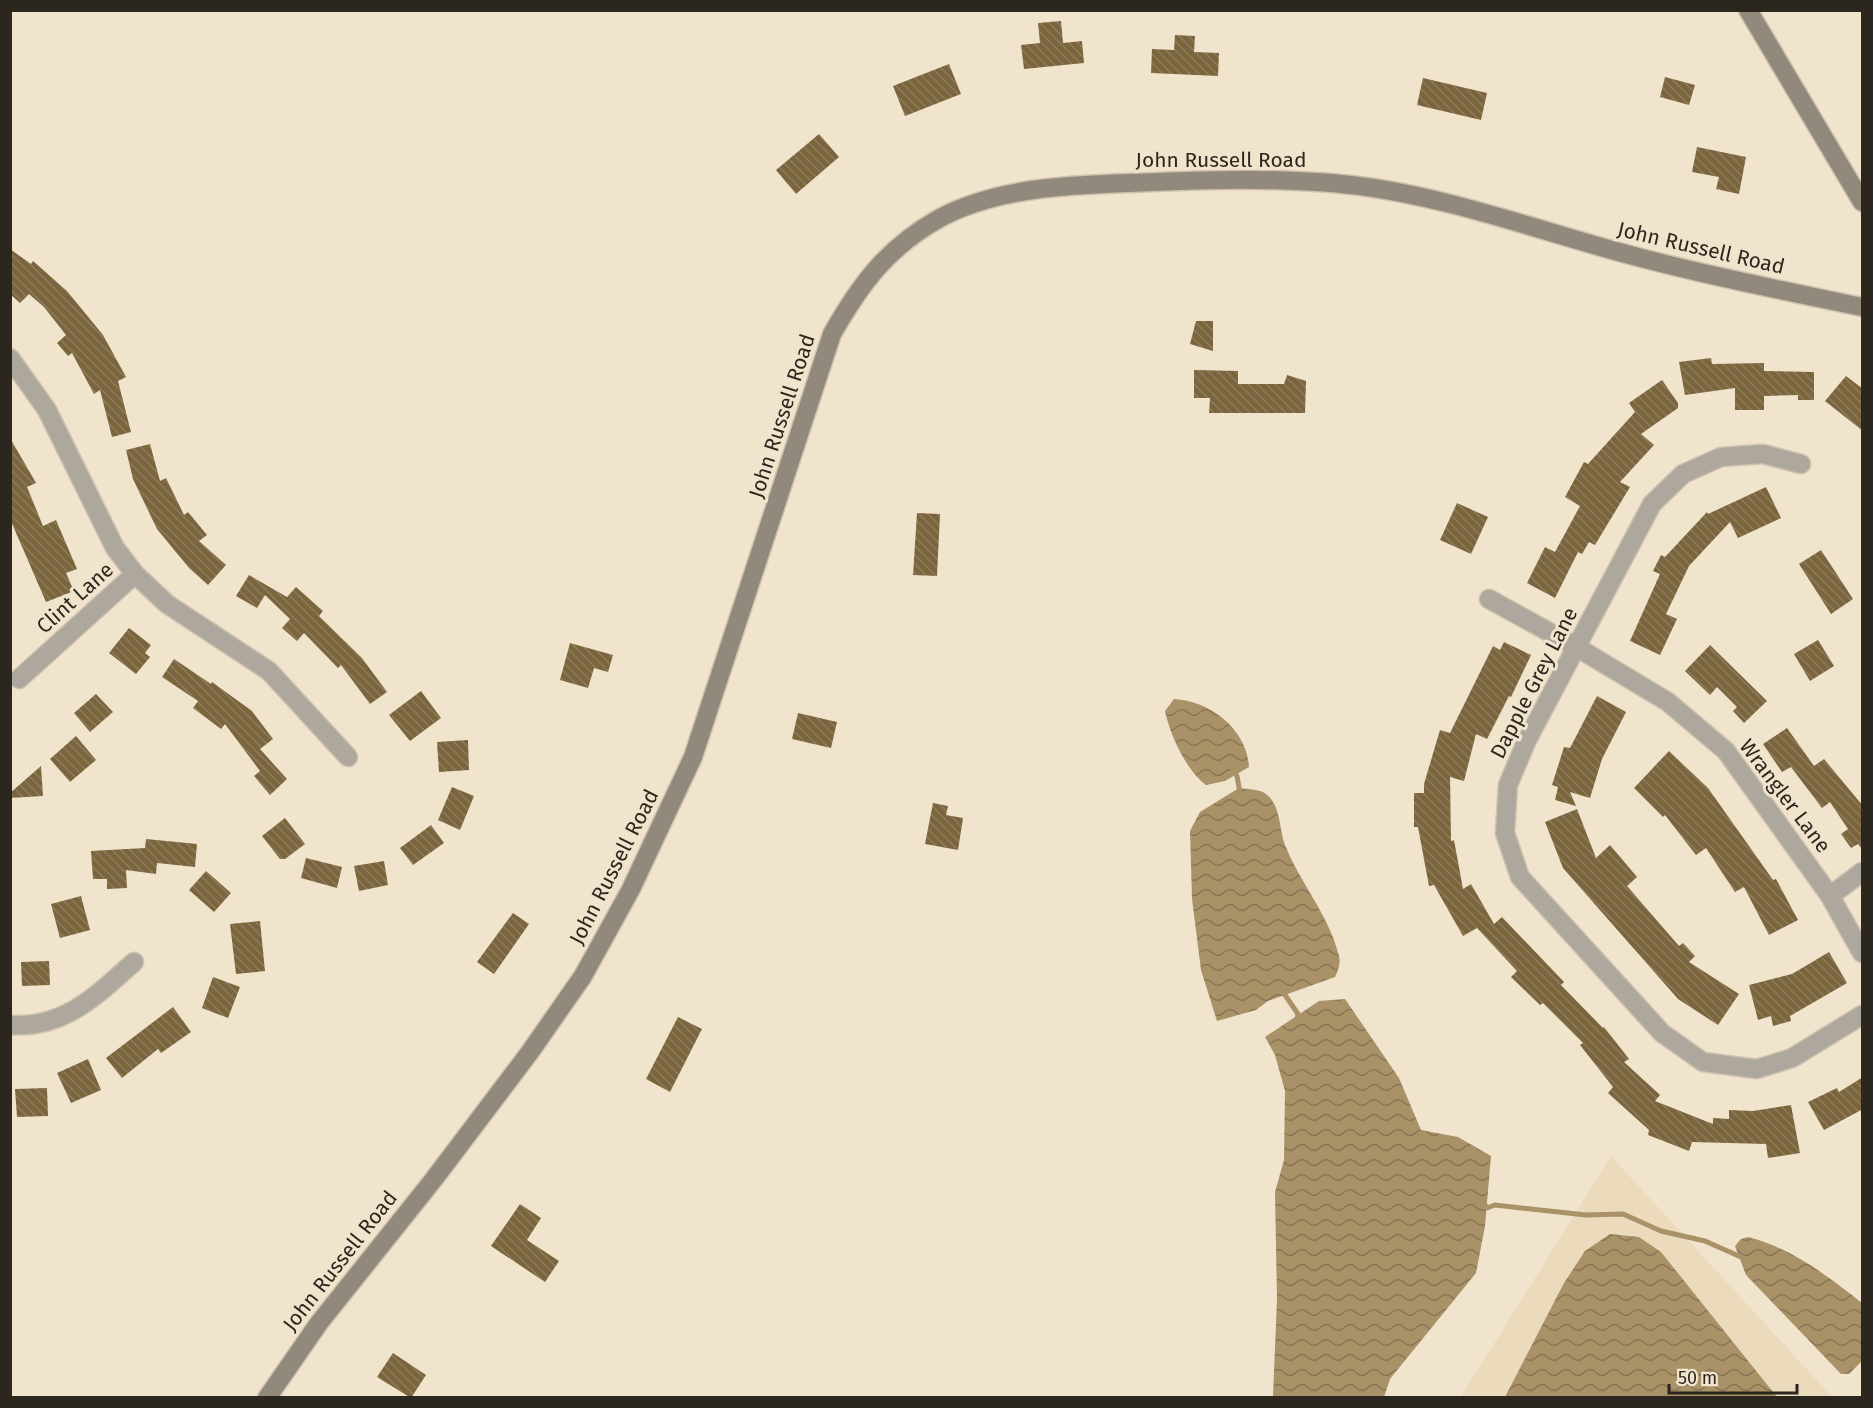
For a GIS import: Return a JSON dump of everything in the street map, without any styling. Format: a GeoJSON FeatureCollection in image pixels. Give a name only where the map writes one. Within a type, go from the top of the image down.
{"type":"FeatureCollection","features":[{"type":"Feature","properties":{"kind":"street"},"geometry":{"type":"LineString","coordinates":[[1748,10],[1863,202]]}},
{"type":"Feature","properties":{"kind":"street","name":"John Russell Road"},"geometry":{"type":"LineString","coordinates":[[267,1398],[319,1323],[492,1104],[583,976],[655,843],[693,757],[832,334],[870,274],[911,236],[957,210],[990,199],[1034,190],[1086,184],[1213,180],[1299,181],[1352,185],[1405,194],[1627,254],[1863,307]]}},
{"type":"Feature","properties":{"kind":"street"},"geometry":{"type":"LineString","coordinates":[[10,358],[47,410],[115,548],[135,574],[167,604],[269,671],[348,757]]}},
{"type":"Feature","properties":{"kind":"street","name":"Dapple Grey Lane"},"geometry":{"type":"LineString","coordinates":[[1801,464],[1763,454],[1721,457],[1683,474],[1652,504],[1578,648],[1527,740],[1508,785],[1505,833],[1520,877],[1662,1033],[1703,1062],[1757,1069],[1792,1058],[1863,1015]]}},
{"type":"Feature","properties":{"kind":"street","name":"Clint Lane"},"geometry":{"type":"LineString","coordinates":[[19,679],[135,574]]}},
{"type":"Feature","properties":{"kind":"street","name":"Wrangler Lane"},"geometry":{"type":"LineString","coordinates":[[1489,599],[1578,648],[1668,702],[1726,751],[1830,896],[1863,953]]}},
{"type":"Feature","properties":{"kind":"street"},"geometry":{"type":"LineString","coordinates":[[1830,896],[1863,872]]}},
{"type":"Feature","properties":{"kind":"street"},"geometry":{"type":"LineString","coordinates":[[10,1025],[51,1022],[67,1016],[90,1002],[134,962]]}},
{"type":"Feature","properties":{"kind":"shaded area"},"geometry":{"type":"Polygon","coordinates":[[[1611,1156],[1832,1397],[1460,1398],[1611,1156]]]}},
{"type":"Feature","properties":{"kind":"water"},"geometry":{"type":"Polygon","coordinates":[[[1174,699],[1201,705],[1213,711],[1234,729],[1247,753],[1249,767],[1225,781],[1206,785],[1192,770],[1180,751],[1167,720],[1165,711],[1174,699]]]}},
{"type":"Feature","properties":{"kind":"water"},"geometry":{"type":"Polygon","coordinates":[[[1239,788],[1263,792],[1274,804],[1285,845],[1328,927],[1339,956],[1339,964],[1335,977],[1268,1001],[1256,1010],[1217,1021],[1201,970],[1192,899],[1190,831],[1200,812],[1239,788]]]}},
{"type":"Feature","properties":{"kind":"water"},"geometry":{"type":"Polygon","coordinates":[[[1345,999],[1399,1078],[1421,1130],[1458,1137],[1491,1156],[1485,1226],[1476,1273],[1390,1379],[1384,1397],[1273,1397],[1277,1299],[1275,1192],[1284,1160],[1285,1091],[1275,1055],[1265,1037],[1319,1001],[1345,999]]]}},
{"type":"Feature","properties":{"kind":"water"},"geometry":{"type":"Polygon","coordinates":[[[1610,1234],[1639,1237],[1661,1252],[1777,1397],[1505,1397],[1564,1283],[1585,1251],[1610,1234]]]}},
{"type":"Feature","properties":{"kind":"water"},"geometry":{"type":"Polygon","coordinates":[[[1748,1237],[1794,1256],[1822,1273],[1862,1303],[1862,1361],[1849,1374],[1841,1374],[1746,1275],[1735,1246],[1741,1239],[1748,1237]]]}},
{"type":"Feature","properties":{"kind":"building"},"geometry":{"type":"Polygon","coordinates":[[[1061,21],[1063,43],[1082,41],[1084,63],[1024,69],[1021,45],[1040,43],[1038,23],[1061,21]]]}},
{"type":"Feature","properties":{"kind":"building"},"geometry":{"type":"Polygon","coordinates":[[[1175,35],[1195,36],[1194,52],[1219,53],[1218,76],[1151,73],[1152,49],[1174,50],[1175,35]]]}},
{"type":"Feature","properties":{"kind":"building"},"geometry":{"type":"Polygon","coordinates":[[[949,64],[961,94],[905,116],[893,86],[949,64]]]}},
{"type":"Feature","properties":{"kind":"building"},"geometry":{"type":"Polygon","coordinates":[[[1665,77],[1695,85],[1689,105],[1660,97],[1665,77]]]}},
{"type":"Feature","properties":{"kind":"building"},"geometry":{"type":"Polygon","coordinates":[[[1423,78],[1487,93],[1481,120],[1417,105],[1423,78]]]}},
{"type":"Feature","properties":{"kind":"building"},"geometry":{"type":"Polygon","coordinates":[[[819,134],[839,157],[796,194],[776,170],[819,134]]]}},
{"type":"Feature","properties":{"kind":"building"},"geometry":{"type":"Polygon","coordinates":[[[1697,147],[1746,157],[1739,194],[1716,189],[1719,177],[1692,172],[1697,147]]]}},
{"type":"Feature","properties":{"kind":"building"},"geometry":{"type":"Polygon","coordinates":[[[10,249],[31,264],[33,261],[67,291],[103,335],[126,377],[118,381],[131,432],[112,437],[100,390],[94,394],[72,353],[68,356],[57,343],[66,335],[44,307],[29,294],[20,303],[10,294],[10,249]]]}},
{"type":"Feature","properties":{"kind":"building"},"geometry":{"type":"Polygon","coordinates":[[[1196,321],[1213,321],[1213,351],[1190,344],[1196,321]]]}},
{"type":"Feature","properties":{"kind":"building"},"geometry":{"type":"Polygon","coordinates":[[[1711,358],[1712,364],[1764,363],[1764,371],[1814,372],[1814,400],[1798,400],[1798,395],[1764,396],[1764,410],[1735,410],[1735,388],[1685,395],[1679,362],[1711,358]]]}},
{"type":"Feature","properties":{"kind":"building"},"geometry":{"type":"Polygon","coordinates":[[[1194,370],[1238,371],[1238,384],[1284,384],[1287,375],[1306,381],[1305,413],[1209,413],[1210,398],[1194,398],[1194,370]]]}},
{"type":"Feature","properties":{"kind":"building"},"geometry":{"type":"Polygon","coordinates":[[[1846,376],[1863,389],[1863,431],[1825,401],[1846,376]]]}},
{"type":"Feature","properties":{"kind":"building"},"geometry":{"type":"Polygon","coordinates":[[[1662,380],[1678,403],[1678,408],[1641,434],[1654,445],[1620,482],[1630,487],[1595,545],[1589,542],[1582,554],[1578,552],[1555,598],[1527,583],[1545,547],[1555,552],[1580,506],[1565,497],[1584,462],[1588,464],[1635,412],[1629,403],[1662,380]]]}},
{"type":"Feature","properties":{"kind":"building"},"geometry":{"type":"Polygon","coordinates":[[[10,438],[36,483],[27,487],[43,526],[56,520],[77,569],[66,573],[74,591],[46,602],[10,519],[10,438]]]}},
{"type":"Feature","properties":{"kind":"building"},"geometry":{"type":"Polygon","coordinates":[[[150,444],[160,481],[166,478],[184,515],[188,512],[207,535],[199,541],[226,565],[208,585],[189,568],[157,529],[133,479],[126,450],[150,444]]]}},
{"type":"Feature","properties":{"kind":"building"},"geometry":{"type":"Polygon","coordinates":[[[1766,487],[1781,518],[1738,538],[1730,522],[1689,566],[1666,614],[1677,619],[1660,655],[1630,641],[1660,574],[1653,571],[1661,555],[1665,557],[1707,512],[1708,514],[1766,487]]]}},
{"type":"Feature","properties":{"kind":"building"},"geometry":{"type":"Polygon","coordinates":[[[1457,503],[1488,517],[1471,554],[1440,540],[1457,503]]]}},
{"type":"Feature","properties":{"kind":"building"},"geometry":{"type":"Polygon","coordinates":[[[917,513],[940,514],[937,576],[913,575],[917,513]]]}},
{"type":"Feature","properties":{"kind":"building"},"geometry":{"type":"Polygon","coordinates":[[[1821,550],[1853,599],[1831,614],[1799,564],[1821,550]]]}},
{"type":"Feature","properties":{"kind":"building"},"geometry":{"type":"Polygon","coordinates":[[[249,575],[287,597],[296,587],[323,611],[319,616],[362,658],[387,692],[370,704],[341,665],[338,668],[304,633],[297,641],[282,628],[290,619],[265,595],[257,608],[236,596],[249,575]]]}},
{"type":"Feature","properties":{"kind":"building"},"geometry":{"type":"Polygon","coordinates":[[[129,628],[151,645],[145,653],[150,657],[136,674],[109,653],[129,628]]]}},
{"type":"Feature","properties":{"kind":"building"},"geometry":{"type":"Polygon","coordinates":[[[1818,640],[1834,666],[1810,681],[1794,654],[1818,640]]]}},
{"type":"Feature","properties":{"kind":"building"},"geometry":{"type":"Polygon","coordinates":[[[1504,642],[1531,655],[1487,739],[1476,734],[1464,781],[1450,777],[1451,841],[1454,840],[1463,889],[1471,884],[1494,924],[1502,917],[1564,982],[1561,985],[1604,1027],[1629,1059],[1624,1062],[1660,1095],[1655,1101],[1713,1124],[1713,1118],[1729,1119],[1729,1110],[1753,1111],[1791,1105],[1800,1153],[1768,1158],[1766,1144],[1692,1142],[1689,1151],[1648,1135],[1649,1130],[1608,1093],[1613,1087],[1580,1045],[1583,1043],[1543,1003],[1540,1005],[1511,977],[1517,971],[1477,928],[1463,936],[1434,885],[1429,886],[1418,827],[1414,827],[1414,793],[1424,793],[1424,784],[1440,730],[1450,733],[1493,646],[1500,650],[1504,642]]]}},
{"type":"Feature","properties":{"kind":"building"},"geometry":{"type":"Polygon","coordinates":[[[570,643],[613,655],[608,672],[594,668],[588,688],[560,680],[570,643]]]}},
{"type":"Feature","properties":{"kind":"building"},"geometry":{"type":"Polygon","coordinates":[[[1710,645],[1767,701],[1744,723],[1733,711],[1737,707],[1717,687],[1710,695],[1685,671],[1710,645]]]}},
{"type":"Feature","properties":{"kind":"building"},"geometry":{"type":"Polygon","coordinates":[[[174,659],[211,684],[212,682],[252,711],[273,739],[260,749],[287,779],[270,795],[254,776],[260,771],[225,724],[221,729],[193,708],[198,701],[162,677],[174,659]]]}},
{"type":"Feature","properties":{"kind":"building"},"geometry":{"type":"Polygon","coordinates":[[[421,691],[441,718],[410,741],[389,715],[421,691]]]}},
{"type":"Feature","properties":{"kind":"building"},"geometry":{"type":"Polygon","coordinates":[[[96,694],[113,712],[90,732],[74,713],[96,694]]]}},
{"type":"Feature","properties":{"kind":"building"},"geometry":{"type":"Polygon","coordinates":[[[1597,696],[1626,712],[1602,759],[1590,798],[1570,792],[1576,806],[1555,800],[1558,787],[1552,785],[1564,747],[1570,748],[1597,696]]]}},
{"type":"Feature","properties":{"kind":"building"},"geometry":{"type":"Polygon","coordinates":[[[798,713],[837,722],[831,748],[792,739],[798,713]]]}},
{"type":"Feature","properties":{"kind":"building"},"geometry":{"type":"Polygon","coordinates":[[[1787,728],[1814,766],[1824,759],[1863,806],[1863,850],[1858,844],[1851,848],[1841,834],[1848,829],[1830,802],[1822,808],[1791,767],[1782,772],[1763,744],[1787,728]]]}},
{"type":"Feature","properties":{"kind":"building"},"geometry":{"type":"Polygon","coordinates":[[[76,736],[96,760],[70,782],[50,759],[76,736]]]}},
{"type":"Feature","properties":{"kind":"building"},"geometry":{"type":"Polygon","coordinates":[[[468,740],[469,770],[439,772],[437,742],[468,740]]]}},
{"type":"Feature","properties":{"kind":"building"},"geometry":{"type":"Polygon","coordinates":[[[1669,751],[1708,788],[1773,880],[1776,879],[1798,920],[1769,935],[1744,887],[1735,892],[1706,848],[1696,855],[1665,815],[1663,817],[1634,788],[1669,751]]]}},
{"type":"Feature","properties":{"kind":"building"},"geometry":{"type":"Polygon","coordinates":[[[41,766],[43,796],[10,798],[10,793],[41,766]]]}},
{"type":"Feature","properties":{"kind":"building"},"geometry":{"type":"Polygon","coordinates":[[[452,787],[474,796],[460,830],[438,820],[452,787]]]}},
{"type":"Feature","properties":{"kind":"building"},"geometry":{"type":"Polygon","coordinates":[[[933,803],[948,806],[946,815],[963,818],[958,850],[925,844],[933,803]]]}},
{"type":"Feature","properties":{"kind":"building"},"geometry":{"type":"Polygon","coordinates":[[[1577,809],[1596,858],[1610,845],[1637,877],[1627,886],[1679,946],[1683,943],[1695,956],[1689,962],[1739,994],[1718,1025],[1678,999],[1563,868],[1545,822],[1577,809]]]}},
{"type":"Feature","properties":{"kind":"building"},"geometry":{"type":"Polygon","coordinates":[[[285,818],[305,844],[285,859],[280,859],[262,836],[285,818]]]}},
{"type":"Feature","properties":{"kind":"building"},"geometry":{"type":"Polygon","coordinates":[[[431,825],[444,843],[413,865],[400,848],[431,825]]]}},
{"type":"Feature","properties":{"kind":"building"},"geometry":{"type":"Polygon","coordinates":[[[146,839],[197,844],[195,867],[157,863],[156,874],[126,870],[127,888],[107,889],[107,879],[93,879],[91,851],[145,848],[146,839]]]}},
{"type":"Feature","properties":{"kind":"building"},"geometry":{"type":"Polygon","coordinates":[[[306,858],[342,867],[337,888],[301,878],[306,858]]]}},
{"type":"Feature","properties":{"kind":"building"},"geometry":{"type":"Polygon","coordinates":[[[384,861],[388,885],[359,891],[354,866],[384,861]]]}},
{"type":"Feature","properties":{"kind":"building"},"geometry":{"type":"Polygon","coordinates":[[[206,871],[231,893],[214,912],[189,890],[206,871]]]}},
{"type":"Feature","properties":{"kind":"building"},"geometry":{"type":"Polygon","coordinates":[[[81,896],[90,930],[60,938],[51,904],[81,896]]]}},
{"type":"Feature","properties":{"kind":"building"},"geometry":{"type":"Polygon","coordinates":[[[513,913],[529,924],[494,974],[477,962],[513,913]]]}},
{"type":"Feature","properties":{"kind":"building"},"geometry":{"type":"Polygon","coordinates":[[[260,921],[265,971],[236,974],[230,924],[260,921]]]}},
{"type":"Feature","properties":{"kind":"building"},"geometry":{"type":"Polygon","coordinates":[[[1829,952],[1847,983],[1790,1016],[1791,1021],[1773,1026],[1771,1016],[1758,1020],[1749,985],[1792,974],[1829,952]]]}},
{"type":"Feature","properties":{"kind":"building"},"geometry":{"type":"Polygon","coordinates":[[[49,961],[50,985],[22,986],[21,962],[49,961]]]}},
{"type":"Feature","properties":{"kind":"building"},"geometry":{"type":"Polygon","coordinates":[[[213,977],[240,987],[228,1018],[202,1008],[213,977]]]}},
{"type":"Feature","properties":{"kind":"building"},"geometry":{"type":"Polygon","coordinates":[[[173,1007],[191,1032],[161,1053],[158,1049],[122,1078],[106,1058],[173,1007]]]}},
{"type":"Feature","properties":{"kind":"building"},"geometry":{"type":"Polygon","coordinates":[[[678,1017],[702,1029],[670,1092],[646,1079],[678,1017]]]}},
{"type":"Feature","properties":{"kind":"building"},"geometry":{"type":"Polygon","coordinates":[[[88,1059],[101,1090],[71,1103],[57,1073],[88,1059]]]}},
{"type":"Feature","properties":{"kind":"building"},"geometry":{"type":"Polygon","coordinates":[[[1863,1077],[1863,1109],[1824,1130],[1808,1102],[1837,1088],[1839,1092],[1863,1077]]]}},
{"type":"Feature","properties":{"kind":"building"},"geometry":{"type":"Polygon","coordinates":[[[47,1088],[48,1116],[17,1117],[15,1089],[47,1088]]]}},
{"type":"Feature","properties":{"kind":"building"},"geometry":{"type":"Polygon","coordinates":[[[520,1204],[541,1218],[527,1240],[559,1261],[545,1282],[491,1246],[520,1204]]]}},
{"type":"Feature","properties":{"kind":"building"},"geometry":{"type":"Polygon","coordinates":[[[393,1353],[426,1375],[411,1398],[377,1377],[393,1353]]]}},
{"type":"Feature","properties":{"kind":"waterway"},"geometry":{"type":"LineString","coordinates":[[1233,771],[1237,776],[1240,793]]}},
{"type":"Feature","properties":{"kind":"waterway"},"geometry":{"type":"LineString","coordinates":[[1283,992],[1298,1014],[1297,1020]]}},
{"type":"Feature","properties":{"kind":"waterway"},"geometry":{"type":"LineString","coordinates":[[1483,1202],[1487,1208],[1495,1205],[1586,1215],[1623,1214],[1661,1231],[1705,1241],[1741,1257]]}}]}
